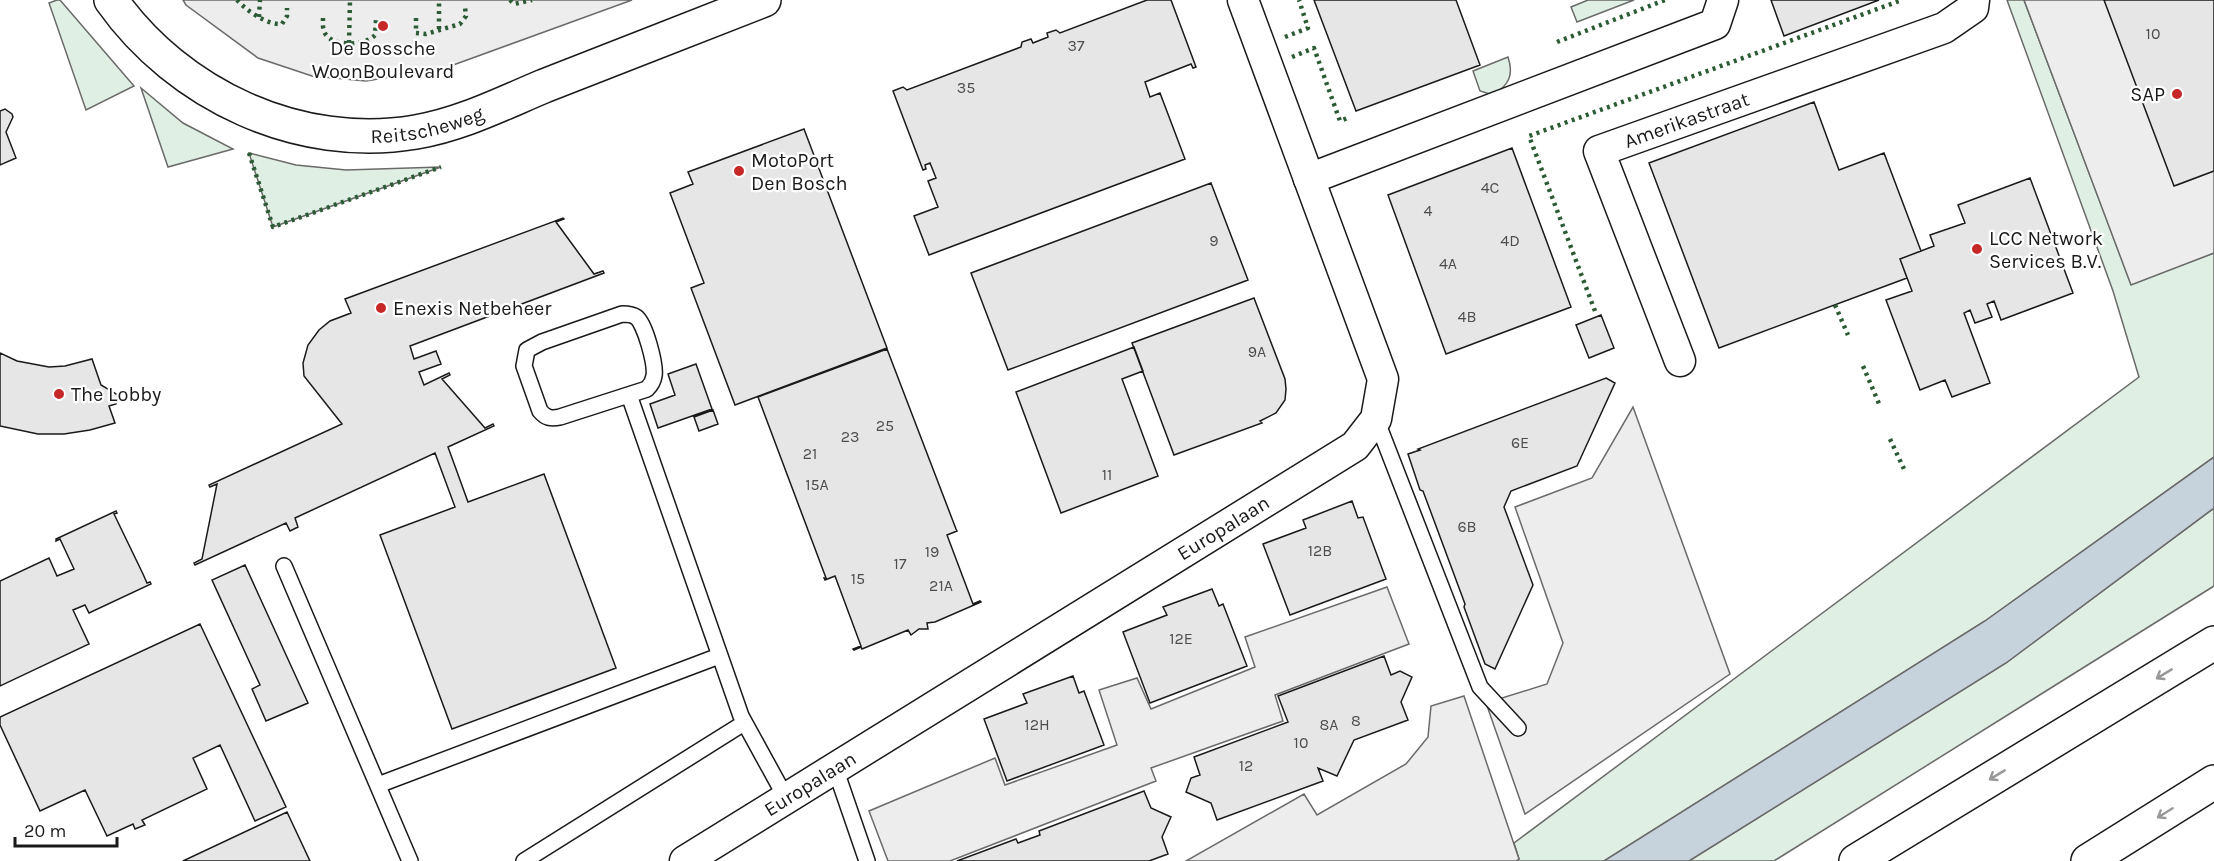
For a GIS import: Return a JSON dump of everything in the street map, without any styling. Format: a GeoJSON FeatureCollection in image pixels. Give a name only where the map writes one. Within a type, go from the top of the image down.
{"type":"FeatureCollection","features":[{"type":"Feature","properties":{"kind":"main road","name":"Reitscheweg"},"geometry":{"type":"LineString","coordinates":[[111,0],[128,24],[153,50],[190,79],[219,97],[259,115],[293,126],[318,132],[368,135],[414,132],[465,120],[764,0]]}},
{"type":"Feature","properties":{"kind":"main road"},"geometry":{"type":"LineString","coordinates":[[1856,861],[2214,643]]}},
{"type":"Feature","properties":{"kind":"main road"},"geometry":{"type":"LineString","coordinates":[[2088,861],[2214,782]]}},
{"type":"Feature","properties":{"kind":"street","name":"Europalaan"},"geometry":{"type":"LineString","coordinates":[[685,861],[1355,446],[1376,419],[1383,380],[1243,0]]}},
{"type":"Feature","properties":{"kind":"street"},"geometry":{"type":"LineString","coordinates":[[1309,179],[1715,24],[1723,0]]}},
{"type":"Feature","properties":{"kind":"street","name":"Amerikastraat"},"geometry":{"type":"LineString","coordinates":[[1680,361],[1599,151],[1944,28],[1973,8],[1974,0]]}},
{"type":"Feature","properties":{"kind":"lane"},"geometry":{"type":"LineString","coordinates":[[622,314],[635,315],[640,321],[654,361],[654,377],[647,389],[628,395],[560,417],[550,418],[540,411],[524,366],[527,351],[542,342],[622,314]]}},
{"type":"Feature","properties":{"kind":"lane"},"geometry":{"type":"LineString","coordinates":[[628,395],[744,723],[786,798]]}},
{"type":"Feature","properties":{"kind":"lane"},"geometry":{"type":"LineString","coordinates":[[1376,419],[1480,687],[1518,728]]}},
{"type":"Feature","properties":{"kind":"lane"},"geometry":{"type":"LineString","coordinates":[[284,566],[410,861]]}},
{"type":"Feature","properties":{"kind":"lane"},"geometry":{"type":"LineString","coordinates":[[378,785],[719,656]]}},
{"type":"Feature","properties":{"kind":"lane"},"geometry":{"type":"LineString","coordinates":[[524,861],[744,723]]}},
{"type":"Feature","properties":{"kind":"lane"},"geometry":{"type":"LineString","coordinates":[[835,768],[867,861]]}},
{"type":"Feature","properties":{"kind":"green space"},"geometry":{"type":"Polygon","coordinates":[[[60,0],[134,86],[86,110],[49,3],[60,0]]]}},
{"type":"Feature","properties":{"kind":"green space"},"geometry":{"type":"Polygon","coordinates":[[[1588,0],[1634,0],[1577,22],[1571,7],[1588,0]]]}},
{"type":"Feature","properties":{"kind":"green space"},"geometry":{"type":"Polygon","coordinates":[[[2007,0],[2024,0],[2131,284],[2214,253],[2214,457],[1985,621],[1604,861],[1516,861],[1519,859],[1514,843],[2139,377],[2113,291],[2007,0]]]}},
{"type":"Feature","properties":{"kind":"green space"},"geometry":{"type":"Polygon","coordinates":[[[1508,57],[1510,74],[1503,87],[1493,95],[1480,91],[1473,71],[1508,57]]]}},
{"type":"Feature","properties":{"kind":"green space"},"geometry":{"type":"Polygon","coordinates":[[[141,88],[183,123],[233,149],[168,167],[141,88]]]}},
{"type":"Feature","properties":{"kind":"green space"},"geometry":{"type":"Polygon","coordinates":[[[249,153],[296,165],[346,170],[441,167],[273,227],[249,153]]]}},
{"type":"Feature","properties":{"kind":"green space"},"geometry":{"type":"Polygon","coordinates":[[[2214,508],[2214,586],[1774,861],[1689,861],[2006,663],[2214,508]]]}},
{"type":"Feature","properties":{"kind":"shaded area","name":"De Bossche WoonBoulevard"},"geometry":{"type":"Polygon","coordinates":[[[183,0],[632,0],[445,68],[366,81],[312,76],[258,58],[186,5],[183,0]]]}},
{"type":"Feature","properties":{"kind":"shaded area"},"geometry":{"type":"Polygon","coordinates":[[[2024,0],[2105,0],[2177,185],[2214,171],[2214,253],[2131,285],[2024,0]]]}},
{"type":"Feature","properties":{"kind":"shaded area"},"geometry":{"type":"Polygon","coordinates":[[[1633,407],[1730,674],[1525,814],[1486,703],[1547,684],[1563,643],[1515,507],[1592,478],[1633,407]]]}},
{"type":"Feature","properties":{"kind":"shaded area"},"geometry":{"type":"Polygon","coordinates":[[[2214,457],[2214,508],[2006,663],[1689,861],[1604,861],[1985,621],[2214,457]]]}},
{"type":"Feature","properties":{"kind":"shaded area"},"geometry":{"type":"Polygon","coordinates":[[[1387,587],[1409,644],[1275,695],[1283,721],[1151,768],[1156,781],[950,861],[888,861],[869,811],[995,758],[1005,785],[1117,745],[1099,690],[1137,678],[1151,709],[1255,667],[1245,637],[1387,587]]]}},
{"type":"Feature","properties":{"kind":"shaded area"},"geometry":{"type":"Polygon","coordinates":[[[1464,696],[1519,859],[1516,861],[1186,861],[1304,794],[1317,815],[1406,764],[1428,737],[1431,706],[1464,696]]]}},
{"type":"Feature","properties":{"kind":"building"},"geometry":{"type":"Polygon","coordinates":[[[1147,0],[1171,0],[1196,67],[1193,68],[1191,64],[1145,82],[1150,97],[1160,93],[1185,159],[929,255],[914,216],[938,207],[928,181],[936,178],[930,163],[925,165],[926,169],[923,170],[893,91],[903,87],[907,90],[1021,47],[1022,42],[1031,39],[1033,43],[1048,37],[1047,33],[1056,30],[1060,33],[1147,0]]]}},
{"type":"Feature","properties":{"kind":"building"},"geometry":{"type":"Polygon","coordinates":[[[1314,0],[1456,0],[1480,65],[1356,111],[1314,0]]]}},
{"type":"Feature","properties":{"kind":"building"},"geometry":{"type":"Polygon","coordinates":[[[1771,0],[1879,0],[1784,36],[1771,0]]]}},
{"type":"Feature","properties":{"kind":"building","name":"SAP"},"geometry":{"type":"Polygon","coordinates":[[[2104,0],[2214,0],[2214,171],[2174,186],[2104,0]]]}},
{"type":"Feature","properties":{"kind":"building"},"geometry":{"type":"Polygon","coordinates":[[[1814,102],[1839,170],[1884,153],[1921,251],[1900,259],[1907,278],[1719,348],[1649,163],[1814,102]]]}},
{"type":"Feature","properties":{"kind":"building"},"geometry":{"type":"Polygon","coordinates":[[[5,109],[13,117],[6,132],[16,158],[0,165],[0,111],[5,109]]]}},
{"type":"Feature","properties":{"kind":"building"},"geometry":{"type":"Polygon","coordinates":[[[804,129],[887,348],[735,405],[691,288],[704,283],[670,193],[693,184],[688,172],[804,129]]]}},
{"type":"Feature","properties":{"kind":"building"},"geometry":{"type":"Polygon","coordinates":[[[1512,148],[1571,307],[1446,354],[1388,195],[1512,148]]]}},
{"type":"Feature","properties":{"kind":"building"},"geometry":{"type":"Polygon","coordinates":[[[2030,178],[2073,293],[2001,320],[1994,301],[1987,304],[1992,317],[1975,323],[1970,310],[1964,313],[1990,383],[1952,397],[1945,380],[1920,390],[1886,300],[1912,291],[1900,259],[1934,246],[1930,235],[1965,223],[1958,205],[2030,178]]]}},
{"type":"Feature","properties":{"kind":"building"},"geometry":{"type":"Polygon","coordinates":[[[1211,183],[1248,280],[1008,370],[971,273],[1211,183]]]}},
{"type":"Feature","properties":{"kind":"building"},"geometry":{"type":"Polygon","coordinates":[[[563,218],[556,222],[594,274],[603,271],[604,273],[410,346],[414,359],[436,351],[441,364],[419,372],[424,385],[449,373],[450,375],[442,379],[485,428],[493,424],[494,426],[448,447],[468,502],[544,474],[616,668],[452,729],[380,535],[455,507],[435,453],[295,518],[298,527],[290,531],[286,523],[195,565],[194,563],[202,559],[217,484],[210,487],[209,485],[342,424],[304,376],[303,363],[308,345],[319,330],[330,321],[351,313],[345,299],[563,218]]]}},
{"type":"Feature","properties":{"kind":"building"},"geometry":{"type":"Polygon","coordinates":[[[1254,298],[1285,379],[1285,400],[1276,413],[1260,421],[1262,423],[1174,455],[1132,343],[1254,298]]]}},
{"type":"Feature","properties":{"kind":"building"},"geometry":{"type":"Polygon","coordinates":[[[1601,315],[1614,348],[1589,358],[1576,325],[1601,315]]]}},
{"type":"Feature","properties":{"kind":"building"},"geometry":{"type":"Polygon","coordinates":[[[1134,347],[1143,371],[1122,379],[1158,476],[1061,513],[1016,392],[1134,347]]]}},
{"type":"Feature","properties":{"kind":"building"},"geometry":{"type":"Polygon","coordinates":[[[887,349],[957,531],[947,535],[973,604],[981,602],[935,622],[927,623],[928,629],[919,629],[911,635],[908,630],[862,649],[861,647],[854,650],[861,646],[835,576],[825,580],[824,578],[826,578],[758,397],[887,349]]]}},
{"type":"Feature","properties":{"kind":"building","name":"The Lobby"},"geometry":{"type":"Polygon","coordinates":[[[0,353],[17,361],[49,367],[65,366],[92,359],[101,385],[118,395],[116,404],[109,406],[115,423],[64,434],[38,434],[0,426],[0,353]]]}},
{"type":"Feature","properties":{"kind":"building"},"geometry":{"type":"Polygon","coordinates":[[[696,364],[712,409],[658,428],[650,404],[675,395],[668,374],[696,364]]]}},
{"type":"Feature","properties":{"kind":"building"},"geometry":{"type":"Polygon","coordinates":[[[1606,378],[1615,383],[1577,466],[1511,491],[1504,507],[1533,585],[1495,669],[1485,664],[1464,607],[1465,604],[1408,454],[1606,378]]]}},
{"type":"Feature","properties":{"kind":"building"},"geometry":{"type":"Polygon","coordinates":[[[713,410],[718,424],[699,431],[694,417],[713,410]]]}},
{"type":"Feature","properties":{"kind":"building"},"geometry":{"type":"Polygon","coordinates":[[[1352,501],[1358,518],[1363,517],[1386,579],[1290,615],[1263,544],[1306,528],[1303,520],[1352,501]]]}},
{"type":"Feature","properties":{"kind":"building"},"geometry":{"type":"Polygon","coordinates":[[[116,511],[117,513],[114,514],[147,583],[151,584],[89,613],[85,605],[73,610],[89,644],[0,686],[0,581],[49,558],[57,576],[74,569],[60,539],[56,541],[56,539],[116,511]]]}},
{"type":"Feature","properties":{"kind":"building"},"geometry":{"type":"Polygon","coordinates":[[[245,565],[308,703],[266,721],[252,689],[260,685],[212,580],[245,565]]]}},
{"type":"Feature","properties":{"kind":"building"},"geometry":{"type":"Polygon","coordinates":[[[1212,589],[1219,606],[1223,604],[1247,666],[1150,703],[1123,632],[1167,615],[1163,607],[1212,589]]]}},
{"type":"Feature","properties":{"kind":"building"},"geometry":{"type":"Polygon","coordinates":[[[200,624],[286,807],[255,821],[220,745],[193,758],[207,789],[142,820],[145,825],[135,829],[133,824],[107,836],[85,790],[40,811],[0,725],[0,717],[200,624]]]}},
{"type":"Feature","properties":{"kind":"building"},"geometry":{"type":"Polygon","coordinates":[[[1384,656],[1391,675],[1400,671],[1412,677],[1401,702],[1408,720],[1354,740],[1337,776],[1318,768],[1323,781],[1217,820],[1211,803],[1186,792],[1191,778],[1200,775],[1194,757],[1288,722],[1278,696],[1384,656]]]}},
{"type":"Feature","properties":{"kind":"building"},"geometry":{"type":"Polygon","coordinates":[[[1073,676],[1079,693],[1084,691],[1104,745],[1007,781],[984,719],[1027,703],[1023,694],[1073,676]]]}},
{"type":"Feature","properties":{"kind":"building"},"geometry":{"type":"Polygon","coordinates":[[[1144,791],[1151,808],[1171,817],[1162,837],[1168,854],[1149,861],[957,861],[1016,839],[1018,843],[1040,835],[1039,831],[1144,791]]]}},
{"type":"Feature","properties":{"kind":"building"},"geometry":{"type":"Polygon","coordinates":[[[287,812],[310,861],[183,861],[287,812]]]}},
{"type":"Feature","properties":{"kind":"hedge"},"geometry":{"type":"LineString","coordinates":[[237,0],[246,9],[276,24],[282,24],[287,16],[287,8]]}},
{"type":"Feature","properties":{"kind":"hedge"},"geometry":{"type":"LineString","coordinates":[[259,17],[260,0]]}},
{"type":"Feature","properties":{"kind":"hedge"},"geometry":{"type":"LineString","coordinates":[[349,43],[350,0]]}},
{"type":"Feature","properties":{"kind":"hedge"},"geometry":{"type":"LineString","coordinates":[[439,0],[439,29]]}},
{"type":"Feature","properties":{"kind":"hedge"},"geometry":{"type":"LineString","coordinates":[[510,0],[514,4],[532,0]]}},
{"type":"Feature","properties":{"kind":"hedge"},"geometry":{"type":"LineString","coordinates":[[1285,37],[1308,28],[1299,0]]}},
{"type":"Feature","properties":{"kind":"hedge"},"geometry":{"type":"LineString","coordinates":[[1557,42],[1665,0]]}},
{"type":"Feature","properties":{"kind":"hedge"},"geometry":{"type":"LineString","coordinates":[[1595,311],[1529,136],[1902,0]]}},
{"type":"Feature","properties":{"kind":"hedge"},"geometry":{"type":"LineString","coordinates":[[416,18],[416,33],[426,34],[460,24],[466,16],[465,7]]}},
{"type":"Feature","properties":{"kind":"hedge"},"geometry":{"type":"LineString","coordinates":[[323,18],[325,34],[332,40],[344,43],[358,43],[371,38],[375,35],[376,20]]}},
{"type":"Feature","properties":{"kind":"hedge"},"geometry":{"type":"LineString","coordinates":[[1292,57],[1314,48],[1340,121],[1350,117]]}},
{"type":"Feature","properties":{"kind":"hedge"},"geometry":{"type":"LineString","coordinates":[[249,153],[273,227],[441,167]]}},
{"type":"Feature","properties":{"kind":"hedge"},"geometry":{"type":"LineString","coordinates":[[1835,305],[1848,335]]}},
{"type":"Feature","properties":{"kind":"hedge"},"geometry":{"type":"LineString","coordinates":[[1863,366],[1880,406]]}},
{"type":"Feature","properties":{"kind":"hedge"},"geometry":{"type":"LineString","coordinates":[[1890,439],[1904,469]]}},
{"type":"Feature","properties":{"kind":"place","name":"De Bossche WoonBoulevard"},"geometry":{"type":"Point","coordinates":[383,26]}},
{"type":"Feature","properties":{"kind":"place","name":"SAP"},"geometry":{"type":"Point","coordinates":[2177,94]}},
{"type":"Feature","properties":{"kind":"place","name":"MotoPort Den Bosch"},"geometry":{"type":"Point","coordinates":[739,171]}},
{"type":"Feature","properties":{"kind":"place","name":"LCC Network Services B.V."},"geometry":{"type":"Point","coordinates":[1977,249]}},
{"type":"Feature","properties":{"kind":"place","name":"Enexis Netbeheer"},"geometry":{"type":"Point","coordinates":[381,308]}},
{"type":"Feature","properties":{"kind":"place","name":"The Lobby"},"geometry":{"type":"Point","coordinates":[59,394]}}]}
